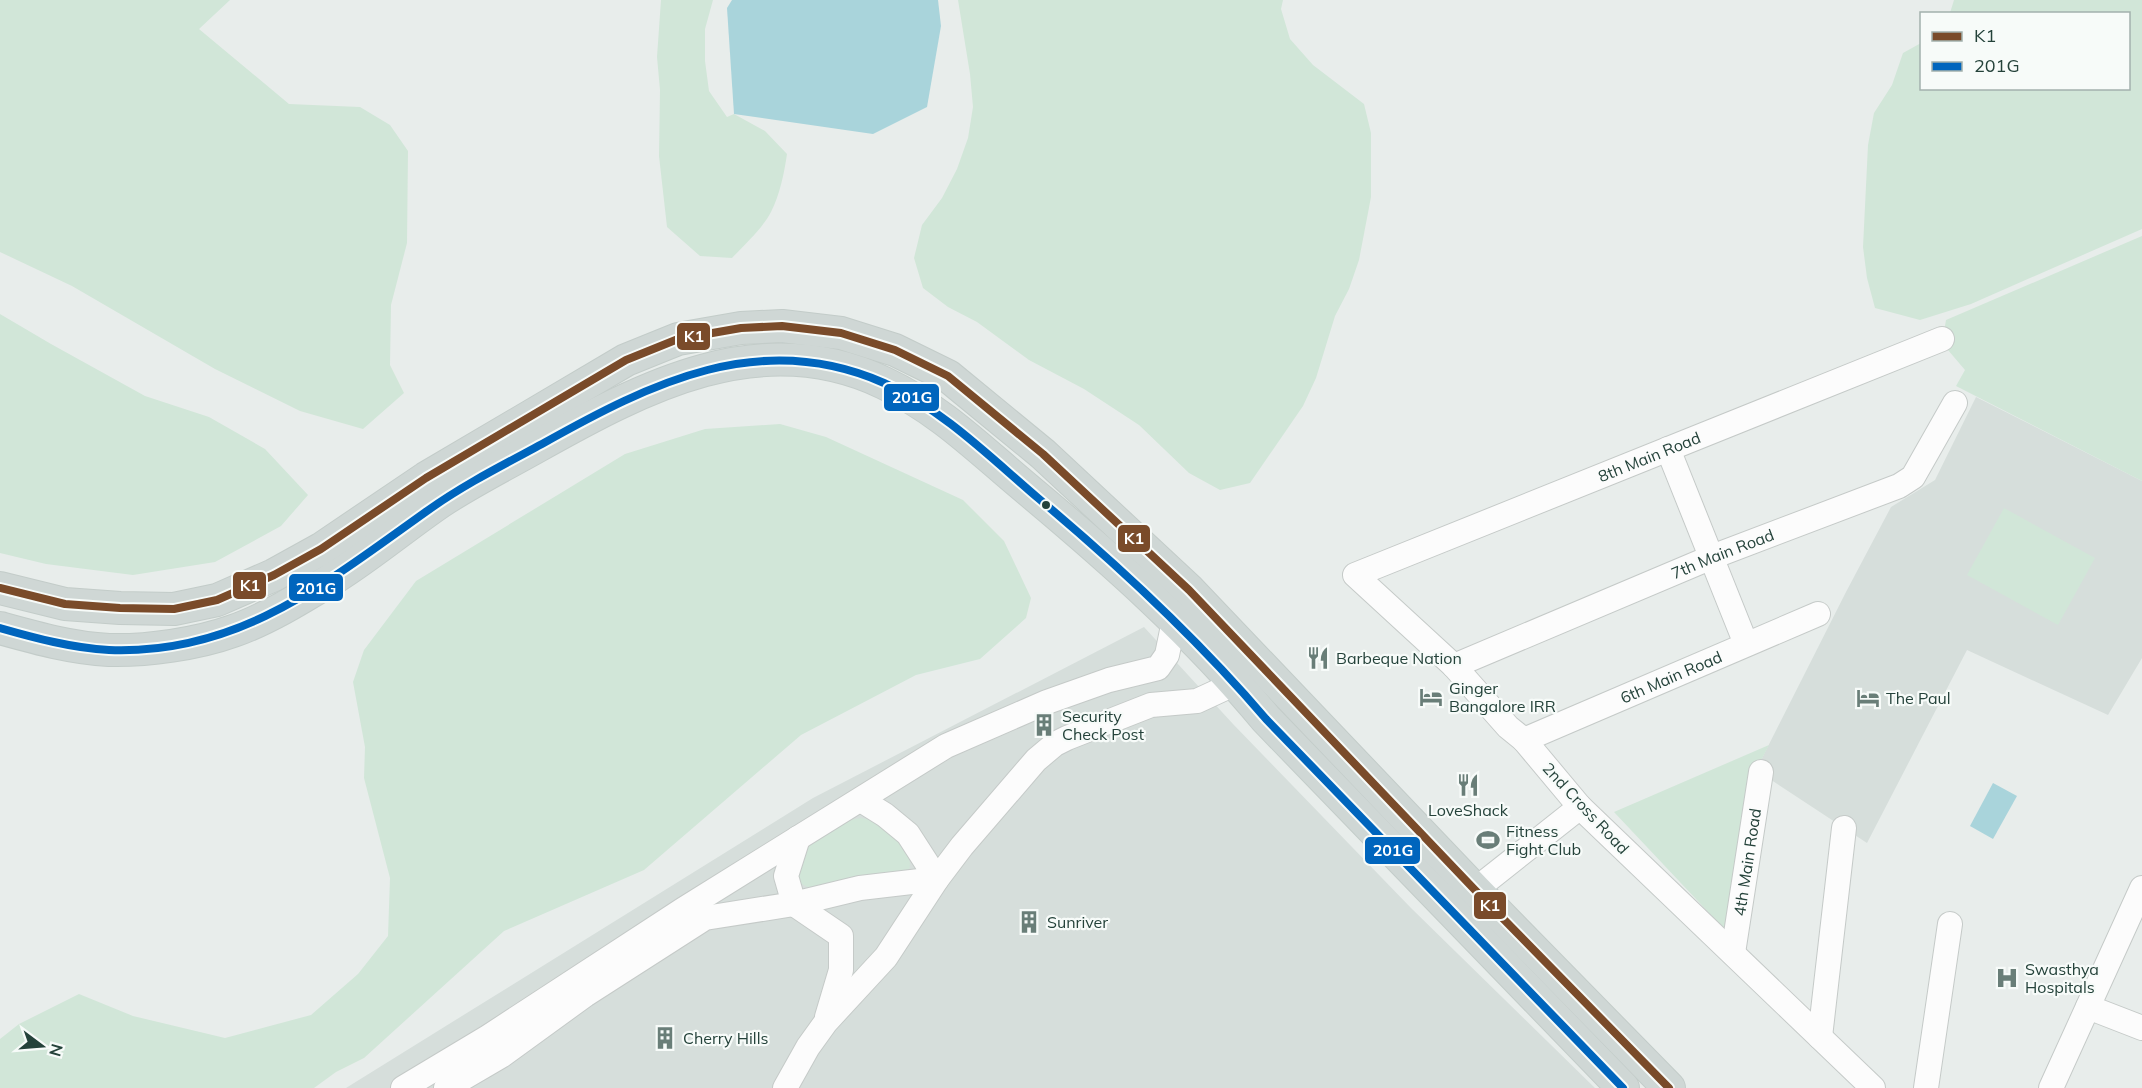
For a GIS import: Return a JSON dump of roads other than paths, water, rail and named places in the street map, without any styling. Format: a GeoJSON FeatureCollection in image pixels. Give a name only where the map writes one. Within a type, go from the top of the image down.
{"type":"FeatureCollection","features":[{"type":"Feature","properties":{"kind":"main road"},"geometry":{"type":"LineString","coordinates":[[0,588],[65,604],[120,608],[174,609],[217,600],[274,575],[321,549],[426,478],[626,360],[678,339],[741,328],[782,326],[842,333],[895,350],[948,376],[1043,454],[1189,590],[1475,890],[1669,1088]]}},
{"type":"Feature","properties":{"kind":"main road"},"geometry":{"type":"LineString","coordinates":[[0,628],[61,644],[109,650],[160,648],[231,632],[258,621],[339,575],[442,500],[605,408],[678,376],[738,363],[779,358],[836,365],[881,381],[920,401],[955,426],[1115,564],[1236,683],[1266,719],[1623,1088]]}},
{"type":"Feature","properties":{"kind":"street","name":"8th Main Road"},"geometry":{"type":"LineString","coordinates":[[1355,575],[1942,339]]}},
{"type":"Feature","properties":{"kind":"street","name":"7th Main Road"},"geometry":{"type":"LineString","coordinates":[[1454,666],[1712,557],[1899,486],[1913,477],[1955,403]]}},
{"type":"Feature","properties":{"kind":"street"},"geometry":{"type":"LineString","coordinates":[[1668,449],[1746,644]]}},
{"type":"Feature","properties":{"kind":"street","name":"2nd Cross Road"},"geometry":{"type":"LineString","coordinates":[[1355,575],[1454,666],[1508,727],[1524,741],[1580,807],[1873,1088]]}},
{"type":"Feature","properties":{"kind":"street","name":"6th Main Road"},"geometry":{"type":"LineString","coordinates":[[1524,741],[1818,614]]}},
{"type":"Feature","properties":{"kind":"street"},"geometry":{"type":"LineString","coordinates":[[403,1088],[488,1037],[684,909],[946,746],[1047,702],[1109,680],[1158,668],[1167,655],[1174,621]]}},
{"type":"Feature","properties":{"kind":"street"},"geometry":{"type":"LineString","coordinates":[[785,1088],[808,1047],[826,1022],[886,957],[937,879],[962,846],[1036,760],[1055,744],[1150,705],[1197,701],[1236,683]]}},
{"type":"Feature","properties":{"kind":"street","name":"4th Main Road"},"geometry":{"type":"LineString","coordinates":[[1733,953],[1761,772]]}},
{"type":"Feature","properties":{"kind":"street"},"geometry":{"type":"LineString","coordinates":[[861,800],[885,814],[908,834],[937,879]]}},
{"type":"Feature","properties":{"kind":"street"},"geometry":{"type":"LineString","coordinates":[[1475,890],[1580,807]]}},
{"type":"Feature","properties":{"kind":"street"},"geometry":{"type":"LineString","coordinates":[[1820,1037],[1844,828]]}},
{"type":"Feature","properties":{"kind":"street"},"geometry":{"type":"LineString","coordinates":[[798,838],[786,876],[794,904],[841,936],[841,970],[826,1022]]}},
{"type":"Feature","properties":{"kind":"street"},"geometry":{"type":"LineString","coordinates":[[446,1088],[501,1056],[585,995],[705,918],[794,904],[860,888],[937,879]]}},
{"type":"Feature","properties":{"kind":"street"},"geometry":{"type":"LineString","coordinates":[[2051,1088],[2088,1006],[2135,921],[2142,888]]}},
{"type":"Feature","properties":{"kind":"street"},"geometry":{"type":"LineString","coordinates":[[1926,1088],[1950,924]]}},
{"type":"Feature","properties":{"kind":"street"},"geometry":{"type":"LineString","coordinates":[[2088,1006],[2142,1028]]}},
{"type":"Feature","properties":{"kind":"water"},"geometry":{"type":"Polygon","coordinates":[[[732,0],[938,0],[941,26],[927,107],[873,134],[734,114],[727,8],[732,0]]]}},
{"type":"Feature","properties":{"kind":"water"},"geometry":{"type":"Polygon","coordinates":[[[1993,783],[2017,796],[1993,839],[1970,826],[1993,783]]]}},
{"type":"Feature","properties":{"kind":"place","name":"Barbeque Nation"},"geometry":{"type":"Point","coordinates":[1318,658]}},
{"type":"Feature","properties":{"kind":"place","name":"Ginger Bangalore IRR"},"geometry":{"type":"Point","coordinates":[1431,697]}},
{"type":"Feature","properties":{"kind":"place","name":"The Paul"},"geometry":{"type":"Point","coordinates":[1868,698]}},
{"type":"Feature","properties":{"kind":"place","name":"Security Check Post"},"geometry":{"type":"Point","coordinates":[1044,725]}},
{"type":"Feature","properties":{"kind":"place","name":"LoveShack"},"geometry":{"type":"Point","coordinates":[1468,785]}},
{"type":"Feature","properties":{"kind":"place","name":"Fitness Fight Club"},"geometry":{"type":"Point","coordinates":[1488,840]}},
{"type":"Feature","properties":{"kind":"place","name":"Sunriver"},"geometry":{"type":"Point","coordinates":[1029,922]}},
{"type":"Feature","properties":{"kind":"place","name":"Swasthya Hospitals"},"geometry":{"type":"Point","coordinates":[2007,978]}},
{"type":"Feature","properties":{"kind":"place","name":"Cherry Hills"},"geometry":{"type":"Point","coordinates":[665,1038]}}]}
